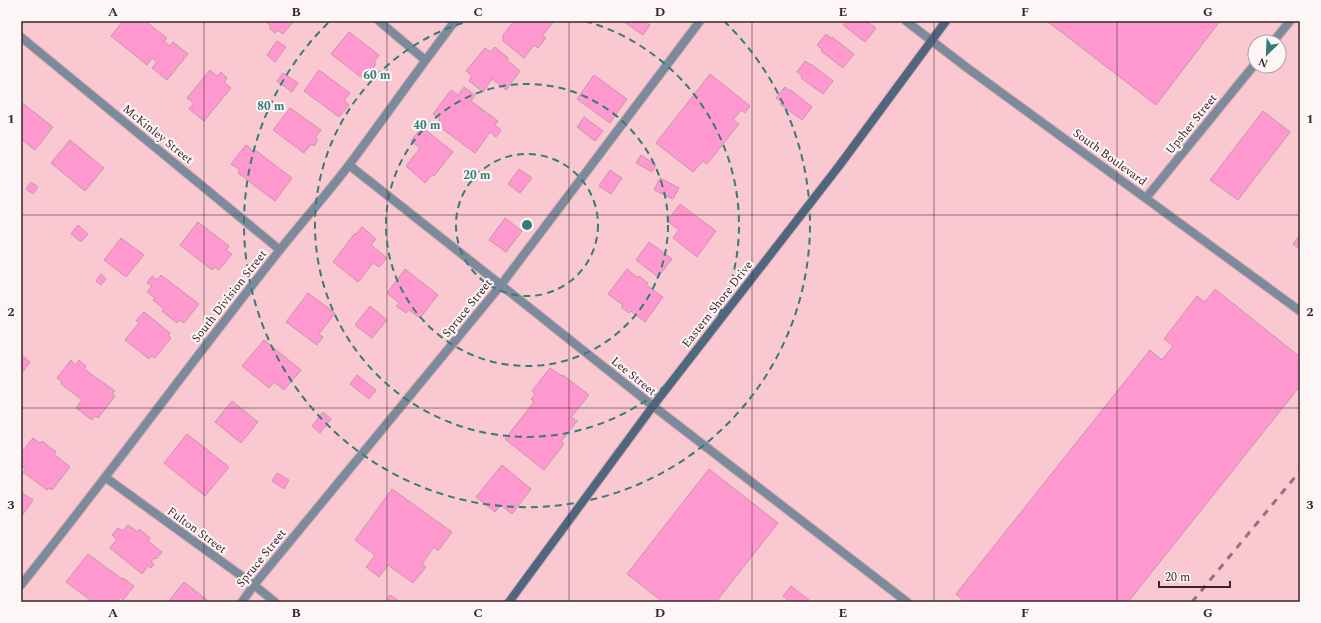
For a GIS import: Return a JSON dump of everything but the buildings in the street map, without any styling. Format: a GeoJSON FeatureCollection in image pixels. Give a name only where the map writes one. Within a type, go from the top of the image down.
{"type":"FeatureCollection","features":[{"type":"Feature","properties":{"kind":"street"},"geometry":{"type":"LineString","coordinates":[[378,21],[425,60]]}},
{"type":"Feature","properties":{"kind":"street","name":"South Division Street"},"geometry":{"type":"LineString","coordinates":[[21,585],[76,516],[280,250],[349,165],[455,21]]}},
{"type":"Feature","properties":{"kind":"street","name":"Spruce Street"},"geometry":{"type":"LineString","coordinates":[[242,602],[254,585],[501,285],[700,21]]}},
{"type":"Feature","properties":{"kind":"street","name":"South Boulevard"},"geometry":{"type":"LineString","coordinates":[[906,21],[931,41],[1300,311]]}},
{"type":"Feature","properties":{"kind":"street","name":"Eastern Shore Drive"},"geometry":{"type":"LineString","coordinates":[[509,602],[653,406],[839,166],[946,21]]}},
{"type":"Feature","properties":{"kind":"street"},"geometry":{"type":"LineString","coordinates":[[1279,34],[1290,21]]}},
{"type":"Feature","properties":{"kind":"street","name":"McKinley Street"},"geometry":{"type":"LineString","coordinates":[[21,37],[280,250]]}},
{"type":"Feature","properties":{"kind":"street","name":"Upsher Street"},"geometry":{"type":"LineString","coordinates":[[1146,198],[1247,74]]}},
{"type":"Feature","properties":{"kind":"street","name":"Lee Street"},"geometry":{"type":"LineString","coordinates":[[349,165],[653,406],[907,602]]}},
{"type":"Feature","properties":{"kind":"street","name":"Fulton Street"},"geometry":{"type":"LineString","coordinates":[[105,477],[254,585],[275,602]]}},
{"type":"Feature","properties":{"kind":"railway"},"geometry":{"type":"LineString","coordinates":[[1192,602],[1300,471]]}}]}
